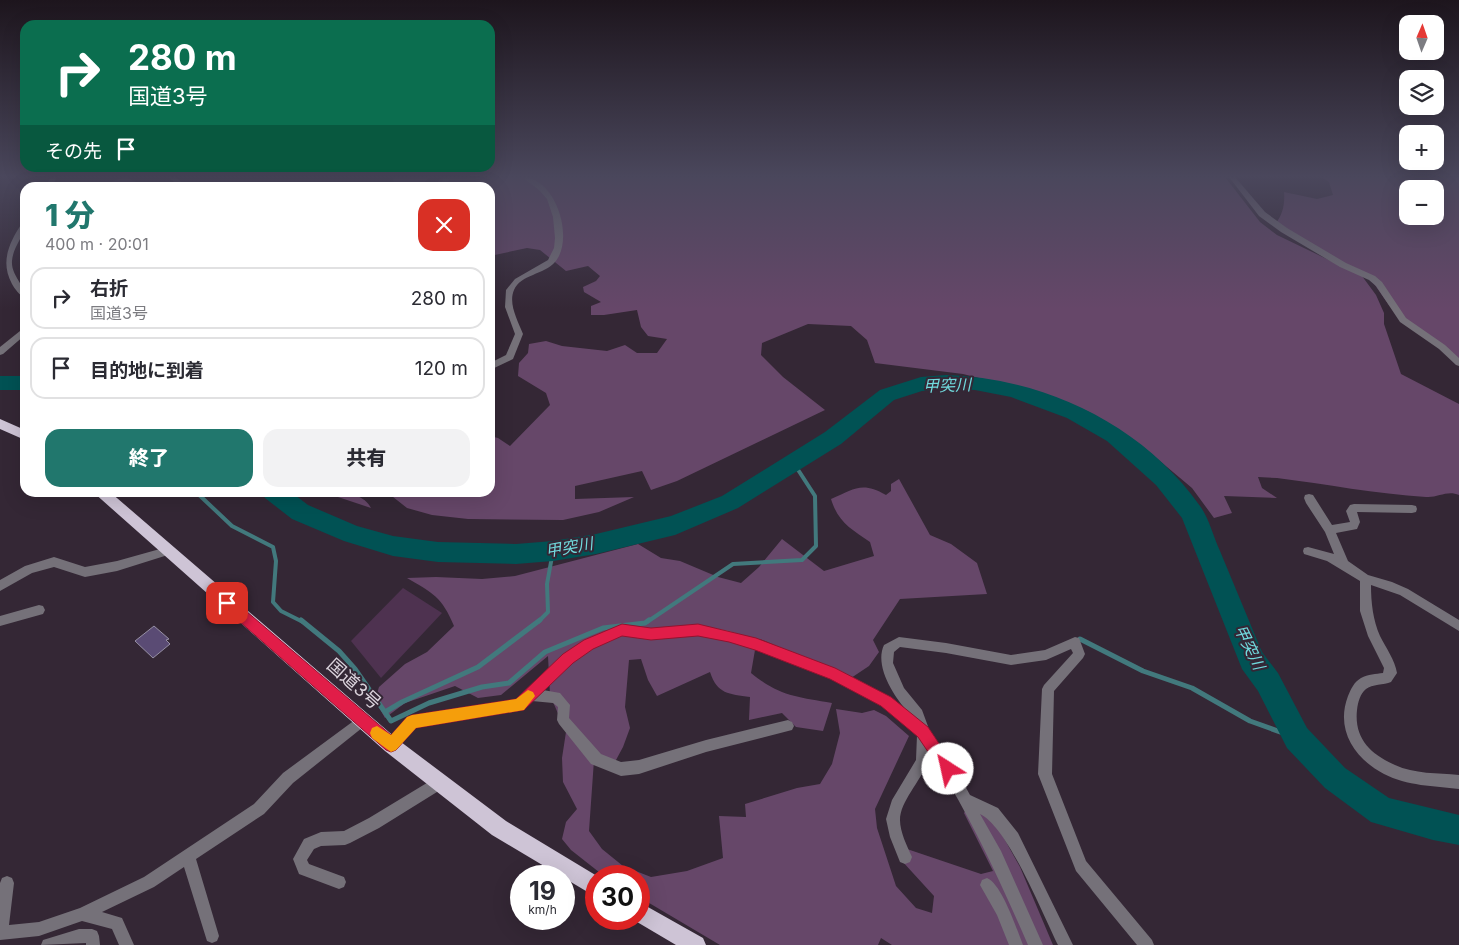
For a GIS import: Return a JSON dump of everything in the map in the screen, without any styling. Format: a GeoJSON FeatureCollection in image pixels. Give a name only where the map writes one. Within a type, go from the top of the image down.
{"type":"FeatureCollection","features":[{"type":"Feature","properties":{"kind":"highway"},"geometry":{"type":"LineString","coordinates":[[0,424],[20,433]]}},
{"type":"Feature","properties":{"kind":"highway","name":"国道3号"},"geometry":{"type":"LineString","coordinates":[[106,497],[391,745],[499,828],[585,880]]}},
{"type":"Feature","properties":{"kind":"highway"},"geometry":{"type":"LineString","coordinates":[[650,918],[696,945]]}},
{"type":"Feature","properties":{"kind":"street"},"geometry":{"type":"LineString","coordinates":[[495,366],[510,357],[519,334],[509,309],[509,292],[514,284],[525,276],[551,262],[560,244],[557,221]]}},
{"type":"Feature","properties":{"kind":"street"},"geometry":{"type":"LineString","coordinates":[[1272,221],[1284,230],[1380,284],[1403,320],[1442,347],[1459,363]]}},
{"type":"Feature","properties":{"kind":"street"},"geometry":{"type":"LineString","coordinates":[[20,232],[5,255],[5,273],[20,292]]}},
{"type":"Feature","properties":{"kind":"street"},"geometry":{"type":"LineString","coordinates":[[0,352],[20,334]]}},
{"type":"Feature","properties":{"kind":"street"},"geometry":{"type":"LineString","coordinates":[[1309,498],[1329,530],[1343,562]]}},
{"type":"Feature","properties":{"kind":"street"},"geometry":{"type":"LineString","coordinates":[[1329,530],[1353,526],[1355,522],[1351,511],[1354,508],[1412,508]]}},
{"type":"Feature","properties":{"kind":"street"},"geometry":{"type":"LineString","coordinates":[[1308,550],[1343,562],[1365,579],[1380,582],[1406,592],[1459,626]]}},
{"type":"Feature","properties":{"kind":"street"},"geometry":{"type":"LineString","coordinates":[[0,586],[29,569],[54,562],[85,572],[117,566],[167,551]]}},
{"type":"Feature","properties":{"kind":"street"},"geometry":{"type":"LineString","coordinates":[[1365,579],[1366,612],[1374,636],[1390,667],[1391,673],[1387,678],[1364,682],[1359,686],[1350,704],[1353,737],[1361,748],[1382,766],[1406,776],[1459,782]]}},
{"type":"Feature","properties":{"kind":"street"},"geometry":{"type":"LineString","coordinates":[[0,621],[39,610]]}},
{"type":"Feature","properties":{"kind":"street"},"geometry":{"type":"LineString","coordinates":[[391,745],[412,722],[519,705],[568,658],[588,645],[622,630],[651,634],[698,630],[756,644],[835,674],[886,701],[923,732],[948,769],[996,856],[1036,945]]}},
{"type":"Feature","properties":{"kind":"street"},"geometry":{"type":"LineString","coordinates":[[906,857],[896,837],[893,819],[897,805],[922,761],[923,732],[918,714],[899,692],[887,663],[888,649],[899,642],[946,648],[1011,660],[1046,655],[1075,642],[1079,654],[1068,669],[1048,689],[1045,774],[1081,866],[1147,945]]}},
{"type":"Feature","properties":{"kind":"street"},"geometry":{"type":"LineString","coordinates":[[530,695],[556,697],[564,705],[563,720],[596,759],[622,769],[639,768],[706,746],[788,726]]}},
{"type":"Feature","properties":{"kind":"street"},"geometry":{"type":"LineString","coordinates":[[7,883],[0,933],[39,929],[82,914],[149,882],[259,809],[288,778],[363,720]]}},
{"type":"Feature","properties":{"kind":"street"},"geometry":{"type":"LineString","coordinates":[[339,882],[304,869],[300,859],[309,844],[321,839],[345,838],[374,823],[440,782]]}},
{"type":"Feature","properties":{"kind":"street"},"geometry":{"type":"LineString","coordinates":[[965,800],[993,813],[1012,838],[1066,945]]}},
{"type":"Feature","properties":{"kind":"street"},"geometry":{"type":"LineString","coordinates":[[188,857],[212,936]]}},
{"type":"Feature","properties":{"kind":"street"},"geometry":{"type":"LineString","coordinates":[[987,885],[1002,910],[1016,945]]}},
{"type":"Feature","properties":{"kind":"street"},"geometry":{"type":"LineString","coordinates":[[82,914],[117,923],[127,945]]}},
{"type":"Feature","properties":{"kind":"street"},"geometry":{"type":"LineString","coordinates":[[48,945],[79,936],[92,936],[93,943]]}},
{"type":"Feature","properties":{"kind":"shaded area"},"geometry":{"type":"Polygon","coordinates":[[[495,221],[1259,221],[1277,235],[1362,276],[1376,295],[1384,313],[1384,324],[1401,374],[1459,404],[1459,495],[1450,493],[1430,497],[1407,496],[1258,477],[1262,488],[1277,498],[1224,496],[1232,513],[1214,518],[1192,488],[1142,446],[1089,412],[1051,396],[963,374],[875,363],[867,340],[851,326],[808,324],[762,343],[761,355],[783,377],[825,410],[677,481],[651,490],[642,471],[575,486],[575,499],[634,497],[599,512],[563,520],[468,519],[432,515],[407,508],[393,497],[495,497],[495,437],[510,446],[550,405],[546,393],[518,376],[519,363],[528,353],[529,344],[546,341],[562,346],[607,351],[625,345],[637,353],[657,353],[667,339],[648,336],[641,327],[637,310],[591,315],[591,306],[601,302],[584,292],[583,287],[596,281],[600,276],[588,266],[566,271],[540,250],[527,248],[495,255],[495,221]]]}},
{"type":"Feature","properties":{"kind":"shaded area"},"geometry":{"type":"Polygon","coordinates":[[[1277,221],[1399,221],[1399,225],[1444,225],[1444,221],[1459,221],[1459,365],[1389,305],[1370,278],[1275,224],[1277,221]]]}},
{"type":"Feature","properties":{"kind":"shaded area"},"geometry":{"type":"Polygon","coordinates":[[[899,479],[930,535],[951,544],[977,563],[987,594],[900,599],[873,640],[879,652],[869,666],[851,678],[760,639],[755,650],[751,673],[761,681],[780,691],[798,697],[832,703],[823,731],[796,727],[782,713],[749,720],[750,697],[730,694],[720,689],[710,672],[657,696],[648,680],[641,659],[629,660],[625,707],[630,728],[616,760],[594,760],[589,831],[602,849],[622,865],[590,865],[571,850],[562,839],[566,822],[577,809],[563,782],[562,758],[566,732],[550,695],[548,656],[501,695],[478,698],[455,686],[405,703],[385,718],[375,700],[379,687],[405,664],[427,652],[454,626],[441,602],[424,588],[407,578],[482,579],[515,576],[638,544],[661,558],[680,561],[718,577],[741,583],[759,567],[782,539],[824,571],[874,556],[870,542],[851,529],[841,519],[831,499],[864,487],[886,495],[891,491],[891,484],[899,479]]]}},
{"type":"Feature","properties":{"kind":"shaded area"},"geometry":{"type":"Polygon","coordinates":[[[338,497],[359,497],[371,508],[338,497]]]}},
{"type":"Feature","properties":{"kind":"shaded area"},"geometry":{"type":"Polygon","coordinates":[[[403,588],[442,613],[381,678],[351,641],[403,588]]]}},
{"type":"Feature","properties":{"kind":"shaded area"},"geometry":{"type":"Polygon","coordinates":[[[836,709],[862,713],[874,710],[886,716],[909,736],[875,809],[877,828],[896,886],[916,908],[932,913],[934,896],[902,861],[907,849],[981,874],[993,871],[964,813],[973,798],[995,822],[1020,867],[1053,945],[892,945],[881,938],[878,945],[720,945],[650,904],[650,877],[687,871],[723,858],[719,816],[746,817],[745,804],[797,788],[820,784],[832,764],[840,733],[836,709]]]}},
{"type":"Feature","properties":{"kind":"building"},"geometry":{"type":"Polygon","coordinates":[[[154,626],[169,639],[166,640],[170,644],[153,658],[135,641],[154,626]]]}},
{"type":"Feature","properties":{"kind":"waterway","name":"甲突川"},"geometry":{"type":"LineString","coordinates":[[280,497],[300,512],[352,534],[393,546],[438,552],[516,554],[553,551],[596,544],[675,525],[730,502],[833,438],[887,395],[921,384],[946,382],[975,383],[1015,390],[1074,413],[1115,435],[1164,479],[1192,513],[1252,660],[1268,682],[1297,738],[1335,778],[1382,811],[1459,830]]}},
{"type":"Feature","properties":{"kind":"waterway","name":"甲突川"},"geometry":{"type":"LineString","coordinates":[[0,383],[20,383]]}},
{"type":"Feature","properties":{"kind":"waterway"},"geometry":{"type":"LineString","coordinates":[[647,622],[733,564],[802,560],[816,546],[815,496],[793,462]]}},
{"type":"Feature","properties":{"kind":"waterway"},"geometry":{"type":"LineString","coordinates":[[201,497],[232,526],[273,547],[276,561],[273,602],[281,611],[303,622]]}},
{"type":"Feature","properties":{"kind":"waterway"},"geometry":{"type":"LineString","coordinates":[[540,620],[548,612],[547,584],[553,551]]}},
{"type":"Feature","properties":{"kind":"waterway"},"geometry":{"type":"LineString","coordinates":[[301,620],[339,651],[355,669],[391,721],[429,703],[482,687],[509,683],[545,652],[603,628],[645,623],[649,620]]}},
{"type":"Feature","properties":{"kind":"waterway"},"geometry":{"type":"LineString","coordinates":[[385,712],[402,702],[478,667],[540,620]]}},
{"type":"Feature","properties":{"kind":"waterway"},"geometry":{"type":"LineString","coordinates":[[1080,639],[1143,671],[1192,688],[1250,721],[1297,738]]}},
{"type":"Feature","properties":{"kind":"slow traffic"},"geometry":{"type":"LineString","coordinates":[[377,733],[391,745],[412,722],[519,705],[528,696]]}},
{"type":"Feature","properties":{"kind":"route"},"geometry":{"type":"LineString","coordinates":[[227,603],[391,745],[412,722],[519,705],[568,658],[588,645],[622,630],[651,634],[698,630],[756,644],[835,674],[886,701],[923,732],[948,769]]}}]}
